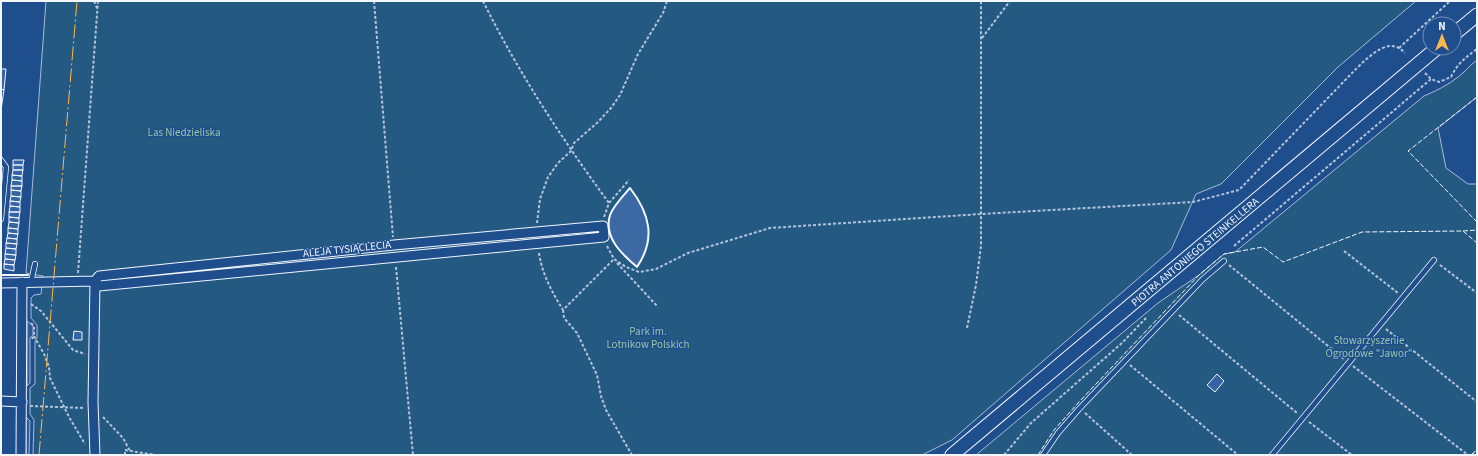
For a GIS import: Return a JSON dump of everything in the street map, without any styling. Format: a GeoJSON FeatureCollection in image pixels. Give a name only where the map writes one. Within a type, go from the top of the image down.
{"type":"FeatureCollection","features":[{"type":"Feature","properties":{"kind":"street"},"geometry":{"type":"LineString","coordinates":[[1462,27],[1477,15]]}},
{"type":"Feature","properties":{"kind":"street","name":"PIOTRA ANTONIEGO STEINKELLERA"},"geometry":{"type":"LineString","coordinates":[[952,455],[1427,56]]}},
{"type":"Feature","properties":{"kind":"street","name":"ALEJA TYSIĄCLECIA"},"geometry":{"type":"LineString","coordinates":[[1,283],[95,281],[99,276],[394,245],[603,226]]}},
{"type":"Feature","properties":{"kind":"street"},"geometry":{"type":"LineString","coordinates":[[603,226],[604,237]]}},
{"type":"Feature","properties":{"kind":"street","name":"ALEJA TYSIĄCLECIA"},"geometry":{"type":"LineString","coordinates":[[95,281],[99,286],[604,237]]}},
{"type":"Feature","properties":{"kind":"street"},"geometry":{"type":"LineString","coordinates":[[95,281],[93,408],[95,455]]}},
{"type":"Feature","properties":{"kind":"street"},"geometry":{"type":"LineString","coordinates":[[21,455],[25,404],[27,282]]}},
{"type":"Feature","properties":{"kind":"street"},"geometry":{"type":"LineString","coordinates":[[1,401],[25,404]]}},
{"type":"Feature","properties":{"kind":"lane"},"geometry":{"type":"LineString","coordinates":[[1,160],[6,167],[1,219]]}},
{"type":"Feature","properties":{"kind":"lane"},"geometry":{"type":"LineString","coordinates":[[1272,455],[1434,260]]}},
{"type":"Feature","properties":{"kind":"lane"},"geometry":{"type":"LineString","coordinates":[[1043,455],[1058,433],[1079,409],[1203,279],[1224,261]]}},
{"type":"Feature","properties":{"kind":"lane"},"geometry":{"type":"LineString","coordinates":[[27,282],[34,264]]}},
{"type":"Feature","properties":{"kind":"path"},"geometry":{"type":"LineString","coordinates":[[94,1],[97,9]]}},
{"type":"Feature","properties":{"kind":"path"},"geometry":{"type":"LineString","coordinates":[[77,282],[98,1]]}},
{"type":"Feature","properties":{"kind":"path"},"geometry":{"type":"LineString","coordinates":[[374,1],[394,245]]}},
{"type":"Feature","properties":{"kind":"path"},"geometry":{"type":"LineString","coordinates":[[483,1],[512,54],[571,151],[609,203]]}},
{"type":"Feature","properties":{"kind":"path"},"geometry":{"type":"LineString","coordinates":[[571,151],[574,143],[597,123],[611,108],[620,95],[638,54],[663,13],[668,1]]}},
{"type":"Feature","properties":{"kind":"path"},"geometry":{"type":"LineString","coordinates":[[966,328],[976,285],[981,246],[981,1]]}},
{"type":"Feature","properties":{"kind":"path"},"geometry":{"type":"LineString","coordinates":[[981,39],[1010,1]]}},
{"type":"Feature","properties":{"kind":"path"},"geometry":{"type":"LineString","coordinates":[[1399,48],[1450,1]]}},
{"type":"Feature","properties":{"kind":"path"},"geometry":{"type":"LineString","coordinates":[[614,259],[626,267],[639,272],[656,269],[688,253],[770,228],[1193,202],[1239,190],[1366,59],[1380,50],[1390,46],[1399,48],[1405,53]]}},
{"type":"Feature","properties":{"kind":"path"},"geometry":{"type":"LineString","coordinates":[[1424,72],[1431,79],[1439,82],[1451,77],[1456,67],[1477,49]]}},
{"type":"Feature","properties":{"kind":"path"},"geometry":{"type":"LineString","coordinates":[[1234,246],[1431,79]]}},
{"type":"Feature","properties":{"kind":"path"},"geometry":{"type":"LineString","coordinates":[[603,226],[604,215],[609,203],[629,180]]}},
{"type":"Feature","properties":{"kind":"path"},"geometry":{"type":"LineString","coordinates":[[604,237],[608,250],[614,259],[658,307]]}},
{"type":"Feature","properties":{"kind":"path"},"geometry":{"type":"LineString","coordinates":[[1344,251],[1404,297]]}},
{"type":"Feature","properties":{"kind":"path"},"geometry":{"type":"LineString","coordinates":[[395,257],[413,455]]}},
{"type":"Feature","properties":{"kind":"path"},"geometry":{"type":"LineString","coordinates":[[1434,260],[1477,293]]}},
{"type":"Feature","properties":{"kind":"path"},"geometry":{"type":"LineString","coordinates":[[28,308],[28,302],[41,312],[73,350],[94,357]]}},
{"type":"Feature","properties":{"kind":"path"},"geometry":{"type":"LineString","coordinates":[[563,310],[564,318],[577,333],[595,369],[606,410],[632,455]]}},
{"type":"Feature","properties":{"kind":"path"},"geometry":{"type":"LineString","coordinates":[[1173,310],[1303,418],[1352,455]]}},
{"type":"Feature","properties":{"kind":"path"},"geometry":{"type":"LineString","coordinates":[[1004,455],[1031,423],[1122,343],[1146,318]]}},
{"type":"Feature","properties":{"kind":"path"},"geometry":{"type":"LineString","coordinates":[[28,320],[34,326],[34,336],[49,367],[50,378],[88,449]]}},
{"type":"Feature","properties":{"kind":"path"},"geometry":{"type":"LineString","coordinates":[[1380,325],[1477,402]]}},
{"type":"Feature","properties":{"kind":"path"},"geometry":{"type":"LineString","coordinates":[[31,346],[31,339],[34,336]]}},
{"type":"Feature","properties":{"kind":"path"},"geometry":{"type":"LineString","coordinates":[[1126,361],[1238,455]]}},
{"type":"Feature","properties":{"kind":"path"},"geometry":{"type":"LineString","coordinates":[[25,404],[65,408],[93,408],[124,438],[130,451]]}},
{"type":"Feature","properties":{"kind":"path"},"geometry":{"type":"LineString","coordinates":[[1079,409],[1132,455]]}},
{"type":"Feature","properties":{"kind":"path"},"geometry":{"type":"LineString","coordinates":[[125,455],[125,450],[155,455]]}},
{"type":"Feature","properties":{"kind":"green space"},"geometry":{"type":"Polygon","coordinates":[[[46,1],[1416,1],[1338,67],[1221,184],[1196,194],[1171,250],[952,440],[922,455],[33,455],[34,420],[30,414],[30,388],[35,384],[35,341],[37,338],[37,325],[31,318],[31,298],[34,295],[41,294],[43,276],[26,273],[46,1]]]}},
{"type":"Feature","properties":{"kind":"green space","name":"Stowarzyszenie Ogrodowe \"Jawor\""},"geometry":{"type":"Polygon","coordinates":[[[1477,60],[1477,97],[1438,128],[1446,168],[1468,184],[1477,184],[1477,450],[1471,455],[976,455],[1158,303],[1199,275],[1224,254],[1235,252],[1424,96],[1450,83],[1477,60]]]}},
{"type":"Feature","properties":{"kind":"shaded area"},"geometry":{"type":"Polygon","coordinates":[[[630,188],[642,207],[648,227],[647,246],[637,267],[620,251],[609,231],[610,215],[630,188]]]}},
{"type":"Feature","properties":{"kind":"shaded area"},"geometry":{"type":"Polygon","coordinates":[[[27,321],[33,326],[33,335],[30,338],[30,383],[27,386],[27,321]]]}},
{"type":"Feature","properties":{"kind":"shaded area"},"geometry":{"type":"Polygon","coordinates":[[[26,417],[30,421],[29,455],[26,455],[26,417]]]}},
{"type":"Feature","properties":{"kind":"building"},"geometry":{"type":"Polygon","coordinates":[[[1,69],[6,69],[4,90],[1,89],[1,69]]]}},
{"type":"Feature","properties":{"kind":"building"},"geometry":{"type":"Polygon","coordinates":[[[1,89],[4,90],[1,110],[1,89]]]}},
{"type":"Feature","properties":{"kind":"building"},"geometry":{"type":"Polygon","coordinates":[[[13,160],[24,160],[23,165],[13,165],[13,160]]]}},
{"type":"Feature","properties":{"kind":"building"},"geometry":{"type":"Polygon","coordinates":[[[13,165],[23,165],[23,170],[13,170],[13,165]]]}},
{"type":"Feature","properties":{"kind":"building"},"geometry":{"type":"Polygon","coordinates":[[[13,170],[23,170],[22,176],[12,175],[13,170]]]}},
{"type":"Feature","properties":{"kind":"building"},"geometry":{"type":"Polygon","coordinates":[[[12,175],[22,176],[22,181],[12,180],[12,175]]]}},
{"type":"Feature","properties":{"kind":"building"},"geometry":{"type":"Polygon","coordinates":[[[12,180],[22,181],[22,186],[11,186],[12,180]]]}},
{"type":"Feature","properties":{"kind":"building"},"geometry":{"type":"Polygon","coordinates":[[[11,186],[22,186],[21,191],[11,190],[11,186]]]}},
{"type":"Feature","properties":{"kind":"building"},"geometry":{"type":"Polygon","coordinates":[[[11,190],[21,191],[21,197],[11,196],[11,190]]]}},
{"type":"Feature","properties":{"kind":"building"},"geometry":{"type":"Polygon","coordinates":[[[11,196],[21,197],[20,202],[10,201],[11,196]]]}},
{"type":"Feature","properties":{"kind":"building"},"geometry":{"type":"Polygon","coordinates":[[[10,201],[20,202],[20,207],[10,206],[10,201]]]}},
{"type":"Feature","properties":{"kind":"building"},"geometry":{"type":"Polygon","coordinates":[[[10,206],[20,207],[20,212],[9,212],[10,206]]]}},
{"type":"Feature","properties":{"kind":"building"},"geometry":{"type":"Polygon","coordinates":[[[9,212],[20,212],[19,218],[9,217],[9,212]]]}},
{"type":"Feature","properties":{"kind":"building"},"geometry":{"type":"Polygon","coordinates":[[[9,217],[19,218],[19,223],[9,222],[9,217]]]}},
{"type":"Feature","properties":{"kind":"building"},"geometry":{"type":"Polygon","coordinates":[[[9,222],[19,223],[18,229],[8,228],[9,222]]]}},
{"type":"Feature","properties":{"kind":"building"},"geometry":{"type":"Polygon","coordinates":[[[8,228],[18,229],[18,234],[8,233],[8,228]]]}},
{"type":"Feature","properties":{"kind":"building"},"geometry":{"type":"Polygon","coordinates":[[[8,233],[18,234],[17,239],[7,238],[8,233]]]}},
{"type":"Feature","properties":{"kind":"building"},"geometry":{"type":"Polygon","coordinates":[[[7,238],[17,239],[17,244],[6,243],[7,238]]]}},
{"type":"Feature","properties":{"kind":"building"},"geometry":{"type":"Polygon","coordinates":[[[6,243],[17,244],[16,249],[6,248],[6,243]]]}},
{"type":"Feature","properties":{"kind":"building"},"geometry":{"type":"Polygon","coordinates":[[[6,248],[16,249],[16,255],[5,254],[6,248]]]}},
{"type":"Feature","properties":{"kind":"building"},"geometry":{"type":"Polygon","coordinates":[[[5,254],[16,255],[15,260],[5,259],[5,254]]]}},
{"type":"Feature","properties":{"kind":"building"},"geometry":{"type":"Polygon","coordinates":[[[5,259],[15,260],[14,265],[4,264],[5,259]]]}},
{"type":"Feature","properties":{"kind":"building"},"geometry":{"type":"Polygon","coordinates":[[[4,264],[14,265],[14,271],[4,269],[4,264]]]}},
{"type":"Feature","properties":{"kind":"building"},"geometry":{"type":"Polygon","coordinates":[[[74,331],[82,332],[82,340],[73,340],[74,331]]]}},
{"type":"Feature","properties":{"kind":"building"},"geometry":{"type":"Polygon","coordinates":[[[1217,374],[1224,381],[1215,392],[1207,385],[1217,374]]]}},
{"type":"Feature","properties":{"kind":"fence"},"geometry":{"type":"LineString","coordinates":[[1477,97],[1408,151],[1477,222]]}},
{"type":"Feature","properties":{"kind":"fence"},"geometry":{"type":"LineString","coordinates":[[1463,231],[1477,230]]}},
{"type":"Feature","properties":{"kind":"fence"},"geometry":{"type":"LineString","coordinates":[[1038,455],[1054,430],[1079,402],[1199,275],[1224,254],[1263,247],[1283,262],[1362,232],[1463,231],[1477,243]]}},
{"type":"Feature","properties":{"kind":"fence"},"geometry":{"type":"LineString","coordinates":[[1471,455],[1477,450]]}},
{"type":"Feature","properties":{"kind":"wall"},"geometry":{"type":"LineString","coordinates":[[630,188],[642,207],[648,227],[647,246],[637,267],[620,251],[609,231],[610,215],[630,188]]}},
{"type":"Feature","properties":{"kind":"wall"},"geometry":{"type":"LineString","coordinates":[[1,275],[28,275]]}},
{"type":"Feature","properties":{"kind":"power"},"geometry":{"type":"LineString","coordinates":[[39,455],[77,1]]}},
{"type":"Feature","properties":{"kind":"park label","name":"Las Niedzieliska"},"geometry":{"type":"Point","coordinates":[184,132]}},
{"type":"Feature","properties":{"kind":"park label","name":"Park im. Lotnikow Polskich"},"geometry":{"type":"Point","coordinates":[648,337]}}]}
